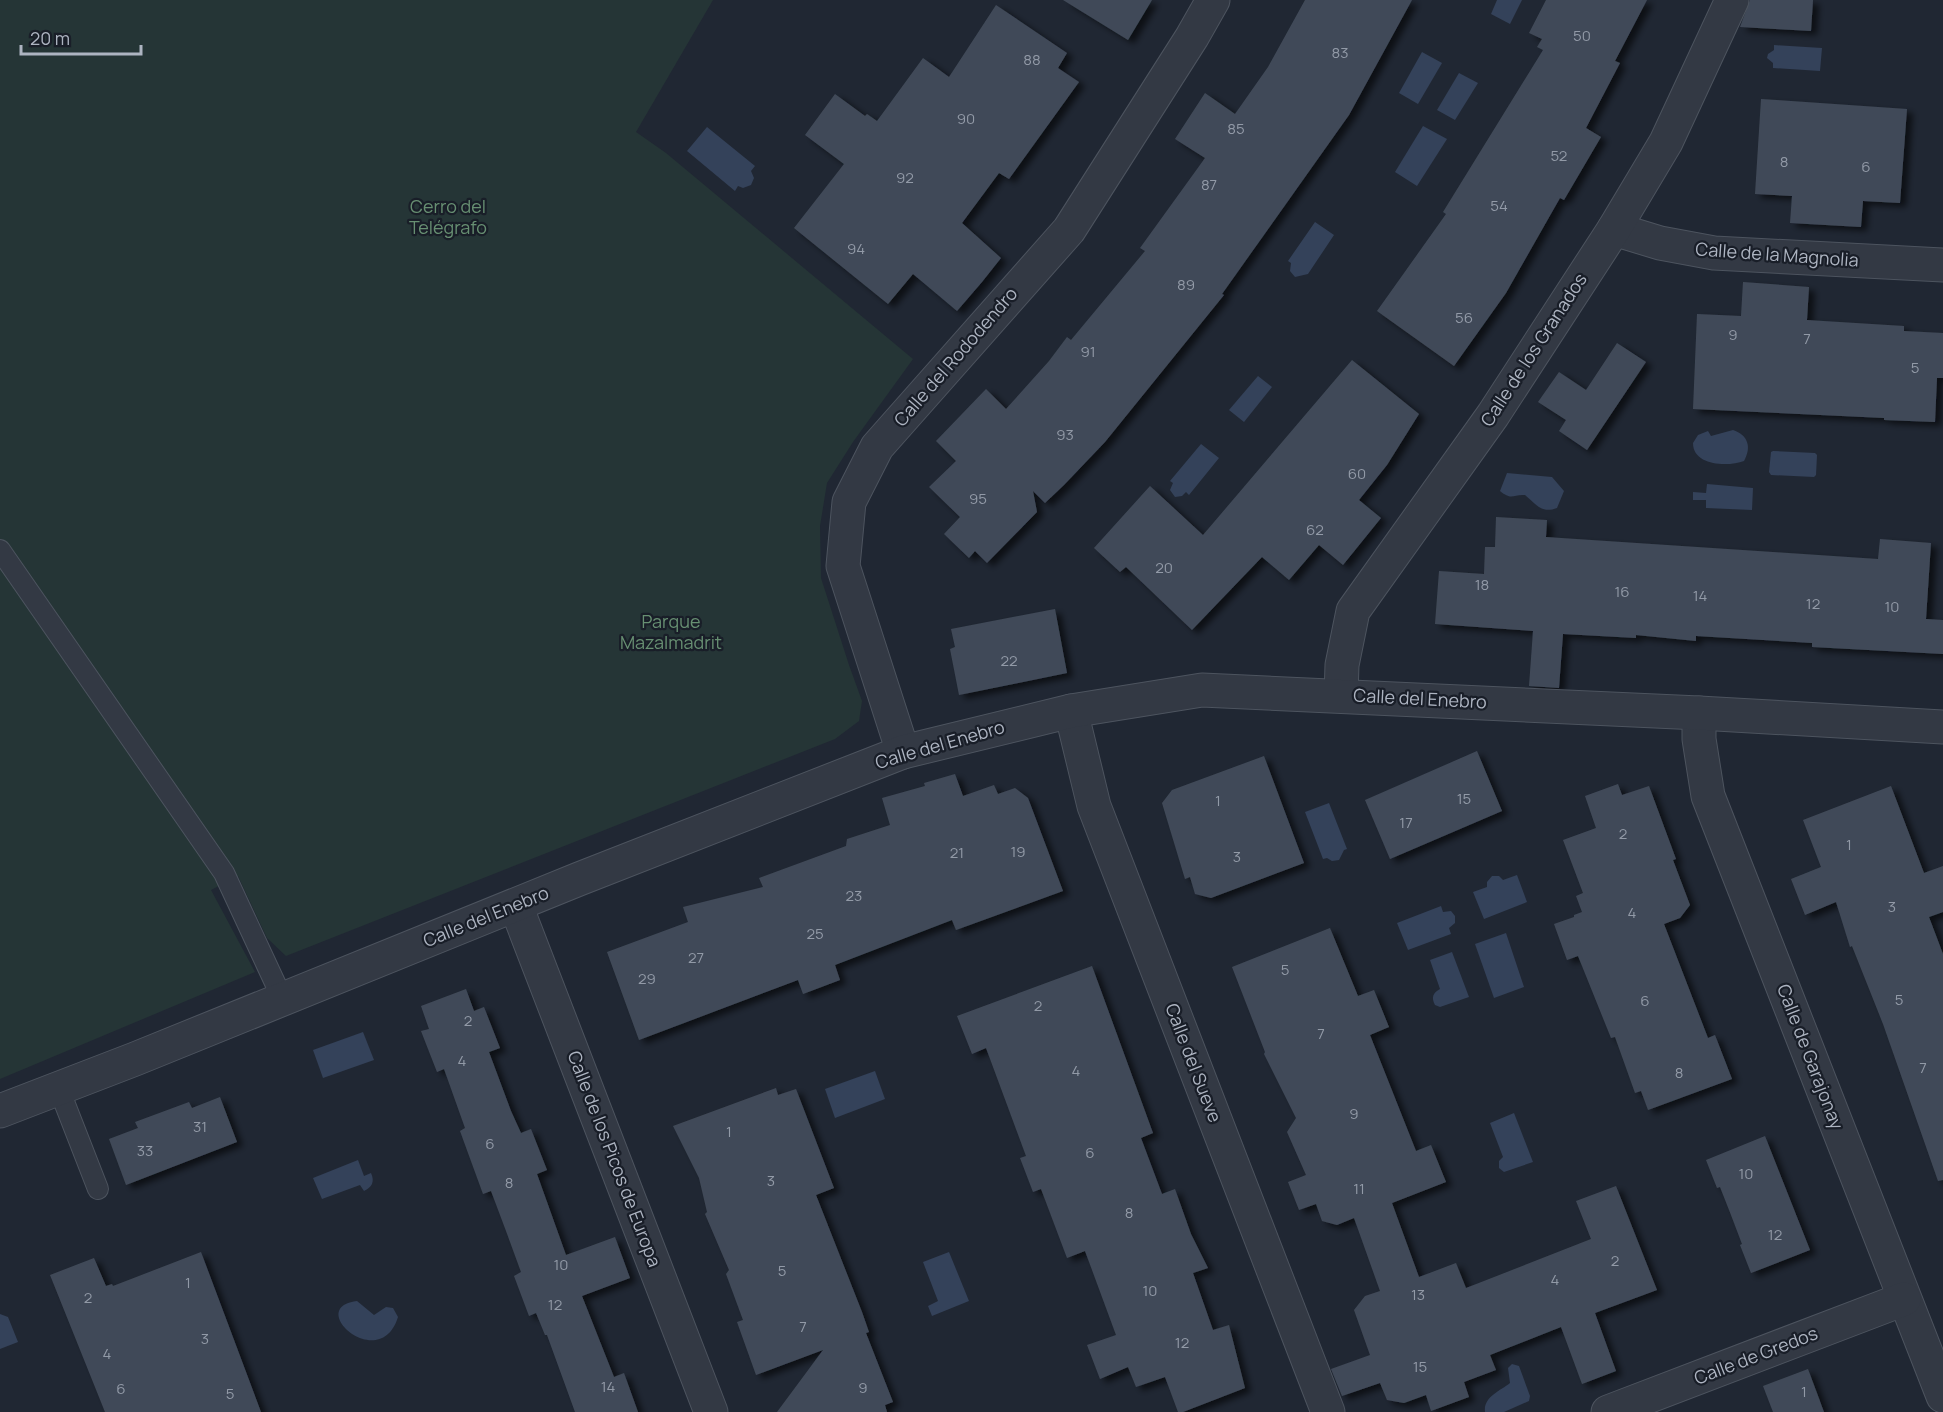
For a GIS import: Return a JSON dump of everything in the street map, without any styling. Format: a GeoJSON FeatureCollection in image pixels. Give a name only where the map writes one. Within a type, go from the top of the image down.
{"type":"FeatureCollection","features":[{"type":"Feature","properties":{"kind":"street","name":"Calle del Rododendro"},"geometry":{"type":"LineString","coordinates":[[903,752],[843,566],[849,502],[878,447],[1068,230],[1192,37],[1213,0]]}},
{"type":"Feature","properties":{"kind":"street","name":"Calle de los Granados"},"geometry":{"type":"LineString","coordinates":[[1341,695],[1342,665],[1353,610],[1493,415],[1614,229],[1666,142],[1732,0]]}},
{"type":"Feature","properties":{"kind":"street","name":"Calle de la Magnolia"},"geometry":{"type":"LineString","coordinates":[[1614,229],[1660,243],[1714,253],[1943,266]]}},
{"type":"Feature","properties":{"kind":"street","name":"Calle del Enebro"},"geometry":{"type":"LineString","coordinates":[[0,1111],[903,752],[1071,711],[1202,690],[1341,695],[1943,727]]}},
{"type":"Feature","properties":{"kind":"street","name":"Calle del Sueve"},"geometry":{"type":"LineString","coordinates":[[1071,711],[1094,806],[1328,1412]]}},
{"type":"Feature","properties":{"kind":"street","name":"Calle de Garajonay"},"geometry":{"type":"LineString","coordinates":[[1700,713],[1699,739],[1708,796],[1943,1396]]}},
{"type":"Feature","properties":{"kind":"street","name":"Calle de los Picos de Europa"},"geometry":{"type":"LineString","coordinates":[[516,906],[711,1412]]}},
{"type":"Feature","properties":{"kind":"street","name":"Calle de Gredos"},"geometry":{"type":"LineString","coordinates":[[1608,1412],[1904,1299]]}},
{"type":"Feature","properties":{"kind":"lane"},"geometry":{"type":"LineString","coordinates":[[0,550],[224,873],[283,1000]]}},
{"type":"Feature","properties":{"kind":"lane"},"geometry":{"type":"LineString","coordinates":[[59,1089],[98,1190]]}},
{"type":"Feature","properties":{"kind":"green space"},"geometry":{"type":"Polygon","coordinates":[[[0,0],[713,0],[636,132],[666,153],[913,359],[853,442],[827,483],[820,526],[821,578],[862,701],[859,721],[835,739],[286,956],[267,938],[238,876],[211,890],[255,972],[0,1079],[0,0]]]}},
{"type":"Feature","properties":{"kind":"water"},"geometry":{"type":"Polygon","coordinates":[[[1497,0],[1522,0],[1510,24],[1491,14],[1497,0]]]}},
{"type":"Feature","properties":{"kind":"water"},"geometry":{"type":"Polygon","coordinates":[[[1774,45],[1822,48],[1820,71],[1773,68],[1773,63],[1767,58],[1768,54],[1774,50],[1774,45]]]}},
{"type":"Feature","properties":{"kind":"water"},"geometry":{"type":"Polygon","coordinates":[[[1422,52],[1442,63],[1418,104],[1399,93],[1422,52]]]}},
{"type":"Feature","properties":{"kind":"water"},"geometry":{"type":"Polygon","coordinates":[[[1459,73],[1478,83],[1455,120],[1437,110],[1459,73]]]}},
{"type":"Feature","properties":{"kind":"water"},"geometry":{"type":"Polygon","coordinates":[[[1423,126],[1447,139],[1417,186],[1395,172],[1423,126]]]}},
{"type":"Feature","properties":{"kind":"water"},"geometry":{"type":"Polygon","coordinates":[[[707,127],[755,166],[751,171],[754,178],[751,185],[743,188],[738,186],[735,191],[687,151],[707,127]]]}},
{"type":"Feature","properties":{"kind":"water"},"geometry":{"type":"Polygon","coordinates":[[[1315,222],[1334,235],[1308,274],[1295,277],[1290,271],[1291,263],[1288,261],[1315,222]]]}},
{"type":"Feature","properties":{"kind":"water"},"geometry":{"type":"Polygon","coordinates":[[[1258,376],[1272,387],[1244,422],[1229,410],[1258,376]]]}},
{"type":"Feature","properties":{"kind":"water"},"geometry":{"type":"Polygon","coordinates":[[[1733,430],[1742,435],[1747,442],[1748,451],[1744,461],[1729,464],[1712,463],[1695,451],[1693,443],[1698,435],[1708,431],[1711,436],[1733,430]]]}},
{"type":"Feature","properties":{"kind":"water"},"geometry":{"type":"Polygon","coordinates":[[[1201,444],[1219,458],[1189,495],[1186,492],[1182,496],[1175,497],[1170,490],[1173,483],[1170,481],[1201,444]]]}},
{"type":"Feature","properties":{"kind":"water"},"geometry":{"type":"Polygon","coordinates":[[[1773,451],[1815,453],[1817,455],[1816,475],[1814,477],[1771,475],[1769,472],[1773,451]]]}},
{"type":"Feature","properties":{"kind":"water"},"geometry":{"type":"Polygon","coordinates":[[[1507,473],[1552,477],[1564,491],[1557,508],[1543,509],[1525,495],[1504,494],[1500,491],[1507,473]]]}},
{"type":"Feature","properties":{"kind":"water"},"geometry":{"type":"Polygon","coordinates":[[[1707,484],[1753,488],[1752,510],[1706,508],[1706,500],[1693,500],[1693,492],[1706,493],[1707,484]]]}},
{"type":"Feature","properties":{"kind":"water"},"geometry":{"type":"Polygon","coordinates":[[[1329,803],[1347,849],[1344,850],[1339,860],[1332,861],[1327,858],[1323,859],[1305,812],[1329,803]]]}},
{"type":"Feature","properties":{"kind":"water"},"geometry":{"type":"Polygon","coordinates":[[[1517,875],[1527,902],[1484,919],[1473,892],[1487,887],[1487,882],[1492,876],[1499,876],[1503,880],[1517,875]]]}},
{"type":"Feature","properties":{"kind":"water"},"geometry":{"type":"Polygon","coordinates":[[[1441,906],[1443,912],[1451,911],[1455,916],[1455,923],[1449,928],[1451,934],[1408,950],[1397,923],[1441,906]]]}},
{"type":"Feature","properties":{"kind":"water"},"geometry":{"type":"Polygon","coordinates":[[[1506,933],[1524,987],[1494,998],[1475,944],[1506,933]]]}},
{"type":"Feature","properties":{"kind":"water"},"geometry":{"type":"Polygon","coordinates":[[[1452,952],[1469,997],[1440,1007],[1435,1005],[1433,1000],[1434,994],[1440,989],[1430,960],[1452,952]]]}},
{"type":"Feature","properties":{"kind":"water"},"geometry":{"type":"Polygon","coordinates":[[[363,1032],[374,1060],[323,1078],[313,1050],[363,1032]]]}},
{"type":"Feature","properties":{"kind":"water"},"geometry":{"type":"Polygon","coordinates":[[[875,1071],[885,1099],[835,1118],[825,1089],[875,1071]]]}},
{"type":"Feature","properties":{"kind":"water"},"geometry":{"type":"Polygon","coordinates":[[[1514,1113],[1533,1162],[1504,1172],[1499,1168],[1499,1161],[1503,1157],[1490,1123],[1514,1113]]]}},
{"type":"Feature","properties":{"kind":"water"},"geometry":{"type":"Polygon","coordinates":[[[358,1160],[364,1176],[371,1173],[373,1182],[371,1186],[364,1191],[360,1185],[322,1199],[313,1178],[358,1160]]]}},
{"type":"Feature","properties":{"kind":"water"},"geometry":{"type":"Polygon","coordinates":[[[949,1252],[969,1301],[932,1316],[928,1306],[938,1301],[923,1262],[949,1252]]]}},
{"type":"Feature","properties":{"kind":"water"},"geometry":{"type":"Polygon","coordinates":[[[357,1301],[374,1315],[386,1307],[393,1308],[398,1317],[389,1333],[377,1340],[363,1339],[351,1333],[342,1324],[339,1314],[343,1306],[357,1301]]]}},
{"type":"Feature","properties":{"kind":"water"},"geometry":{"type":"Polygon","coordinates":[[[0,1314],[8,1317],[18,1342],[0,1349],[0,1314]]]}},
{"type":"Feature","properties":{"kind":"water"},"geometry":{"type":"Polygon","coordinates":[[[1512,1364],[1519,1366],[1530,1396],[1529,1401],[1504,1412],[1485,1412],[1489,1398],[1510,1383],[1508,1368],[1512,1364]]]}},
{"type":"Feature","properties":{"kind":"building"},"geometry":{"type":"Polygon","coordinates":[[[1063,0],[1152,0],[1128,40],[1063,0]]]}},
{"type":"Feature","properties":{"kind":"building"},"geometry":{"type":"Polygon","coordinates":[[[1305,0],[1412,0],[1349,115],[1222,294],[1224,295],[1105,442],[1064,485],[1045,503],[1033,491],[1037,512],[987,563],[975,551],[969,558],[944,534],[960,517],[929,487],[956,461],[936,441],[986,389],[1006,409],[1067,337],[1071,340],[1145,251],[1140,248],[1205,158],[1175,139],[1205,93],[1235,114],[1268,67],[1305,0]]]}},
{"type":"Feature","properties":{"kind":"building"},"geometry":{"type":"Polygon","coordinates":[[[1546,0],[1647,0],[1615,61],[1620,63],[1586,128],[1601,137],[1564,200],[1560,198],[1506,293],[1454,366],[1377,311],[1446,214],[1443,212],[1543,50],[1537,47],[1542,39],[1529,33],[1546,0]]]}},
{"type":"Feature","properties":{"kind":"building"},"geometry":{"type":"Polygon","coordinates":[[[1750,0],[1813,0],[1811,31],[1740,27],[1750,0]]]}},
{"type":"Feature","properties":{"kind":"building"},"geometry":{"type":"Polygon","coordinates":[[[996,5],[1067,53],[1058,68],[1079,82],[1009,179],[999,173],[962,223],[1001,258],[982,282],[957,311],[913,274],[888,304],[794,228],[844,164],[805,135],[835,94],[865,116],[867,114],[877,121],[923,58],[949,77],[996,5]]]}},
{"type":"Feature","properties":{"kind":"building"},"geometry":{"type":"Polygon","coordinates":[[[1761,99],[1907,109],[1900,203],[1863,201],[1861,227],[1790,223],[1792,196],[1755,194],[1761,99]]]}},
{"type":"Feature","properties":{"kind":"building"},"geometry":{"type":"Polygon","coordinates":[[[1743,282],[1809,287],[1807,320],[1904,326],[1904,331],[1943,333],[1943,378],[1937,378],[1935,422],[1693,409],[1697,314],[1741,316],[1743,282]]]}},
{"type":"Feature","properties":{"kind":"building"},"geometry":{"type":"Polygon","coordinates":[[[1617,343],[1646,362],[1587,450],[1559,431],[1566,420],[1538,402],[1559,372],[1586,390],[1617,343]]]}},
{"type":"Feature","properties":{"kind":"building"},"geometry":{"type":"Polygon","coordinates":[[[1352,360],[1419,414],[1387,465],[1359,500],[1381,518],[1343,565],[1319,545],[1289,580],[1262,557],[1192,630],[1126,567],[1120,572],[1094,548],[1150,486],[1203,535],[1352,360]]]}},
{"type":"Feature","properties":{"kind":"building"},"geometry":{"type":"Polygon","coordinates":[[[1496,517],[1547,520],[1546,537],[1878,559],[1880,539],[1931,543],[1926,619],[1943,620],[1943,654],[1812,647],[1812,643],[1696,636],[1696,641],[1636,635],[1636,638],[1563,634],[1559,688],[1529,686],[1533,631],[1435,624],[1439,571],[1484,574],[1485,547],[1495,547],[1496,517]]]}},
{"type":"Feature","properties":{"kind":"building"},"geometry":{"type":"Polygon","coordinates":[[[1055,609],[1067,673],[959,695],[950,649],[955,647],[951,629],[1055,609]]]}},
{"type":"Feature","properties":{"kind":"building"},"geometry":{"type":"Polygon","coordinates":[[[1477,751],[1502,811],[1390,859],[1365,800],[1477,751]]]}},
{"type":"Feature","properties":{"kind":"building"},"geometry":{"type":"Polygon","coordinates":[[[1264,756],[1304,863],[1211,898],[1195,894],[1190,877],[1185,879],[1162,803],[1172,790],[1264,756]]]}},
{"type":"Feature","properties":{"kind":"building"},"geometry":{"type":"Polygon","coordinates":[[[955,774],[963,796],[994,785],[998,794],[1015,788],[1028,798],[1063,891],[956,930],[952,920],[835,965],[840,980],[803,994],[798,980],[639,1040],[607,952],[688,922],[683,907],[763,887],[759,878],[846,846],[847,839],[890,825],[882,798],[925,786],[924,783],[955,774]]]}},
{"type":"Feature","properties":{"kind":"building"},"geometry":{"type":"Polygon","coordinates":[[[1618,784],[1622,795],[1649,786],[1690,905],[1680,918],[1664,924],[1708,1038],[1715,1035],[1732,1079],[1648,1110],[1641,1091],[1635,1093],[1615,1037],[1611,1038],[1578,956],[1567,960],[1554,924],[1582,912],[1576,896],[1583,893],[1563,840],[1596,828],[1585,796],[1618,784]]]}},
{"type":"Feature","properties":{"kind":"building"},"geometry":{"type":"Polygon","coordinates":[[[1891,786],[1924,873],[1943,866],[1943,912],[1929,917],[1943,954],[1943,1180],[1938,1181],[1883,1024],[1852,946],[1850,947],[1836,902],[1805,915],[1791,879],[1821,867],[1803,820],[1891,786]]]}},
{"type":"Feature","properties":{"kind":"building"},"geometry":{"type":"Polygon","coordinates":[[[1330,928],[1358,996],[1374,990],[1389,1027],[1370,1035],[1416,1151],[1431,1145],[1446,1182],[1392,1203],[1419,1277],[1456,1263],[1466,1288],[1591,1239],[1576,1201],[1616,1186],[1657,1290],[1595,1313],[1616,1371],[1582,1384],[1561,1327],[1490,1355],[1496,1370],[1464,1382],[1469,1397],[1431,1411],[1426,1395],[1404,1403],[1387,1400],[1380,1383],[1342,1396],[1331,1369],[1370,1355],[1354,1310],[1365,1296],[1380,1291],[1354,1218],[1337,1225],[1322,1221],[1316,1204],[1299,1210],[1288,1182],[1306,1175],[1287,1132],[1296,1118],[1264,1054],[1232,967],[1330,928]]]}},
{"type":"Feature","properties":{"kind":"building"},"geometry":{"type":"Polygon","coordinates":[[[1092,966],[1153,1133],[1141,1138],[1162,1194],[1175,1189],[1191,1234],[1208,1268],[1193,1273],[1213,1330],[1229,1325],[1245,1388],[1183,1412],[1178,1412],[1165,1377],[1136,1387],[1128,1367],[1100,1379],[1087,1345],[1116,1335],[1085,1251],[1067,1258],[1041,1189],[1033,1192],[1020,1158],[1026,1156],[986,1048],[972,1054],[957,1016],[1092,966]]]}},
{"type":"Feature","properties":{"kind":"building"},"geometry":{"type":"Polygon","coordinates":[[[466,989],[474,1011],[484,1007],[500,1048],[489,1052],[511,1111],[521,1133],[531,1129],[547,1170],[537,1174],[566,1255],[615,1237],[630,1278],[582,1296],[614,1377],[624,1373],[638,1412],[575,1412],[547,1335],[536,1313],[529,1316],[514,1276],[521,1272],[491,1191],[483,1194],[460,1131],[465,1128],[444,1069],[437,1072],[421,1031],[429,1029],[421,1006],[466,989]]]}},
{"type":"Feature","properties":{"kind":"building"},"geometry":{"type":"Polygon","coordinates":[[[776,1088],[778,1095],[796,1089],[834,1188],[816,1195],[862,1312],[869,1332],[866,1333],[893,1402],[885,1405],[887,1412],[777,1412],[823,1350],[756,1375],[737,1322],[743,1320],[726,1274],[729,1270],[705,1214],[707,1212],[699,1178],[673,1126],[776,1088]]]}},
{"type":"Feature","properties":{"kind":"building"},"geometry":{"type":"Polygon","coordinates":[[[220,1097],[237,1142],[126,1185],[109,1139],[138,1128],[135,1122],[189,1102],[192,1108],[220,1097]]]}},
{"type":"Feature","properties":{"kind":"building"},"geometry":{"type":"Polygon","coordinates":[[[1765,1136],[1810,1250],[1751,1273],[1720,1187],[1717,1188],[1706,1160],[1765,1136]]]}},
{"type":"Feature","properties":{"kind":"building"},"geometry":{"type":"Polygon","coordinates":[[[201,1252],[261,1412],[105,1412],[50,1275],[94,1258],[106,1286],[112,1284],[113,1286],[201,1252]]]}},
{"type":"Feature","properties":{"kind":"building"},"geometry":{"type":"Polygon","coordinates":[[[1808,1369],[1824,1412],[1773,1412],[1763,1386],[1808,1369]]]}},
{"type":"Feature","properties":{"kind":"park label","name":"Cerro del Telégrafo"},"geometry":{"type":"Point","coordinates":[448,217]}},
{"type":"Feature","properties":{"kind":"park label","name":"Parque Mazalmadrit"},"geometry":{"type":"Point","coordinates":[671,632]}}]}
